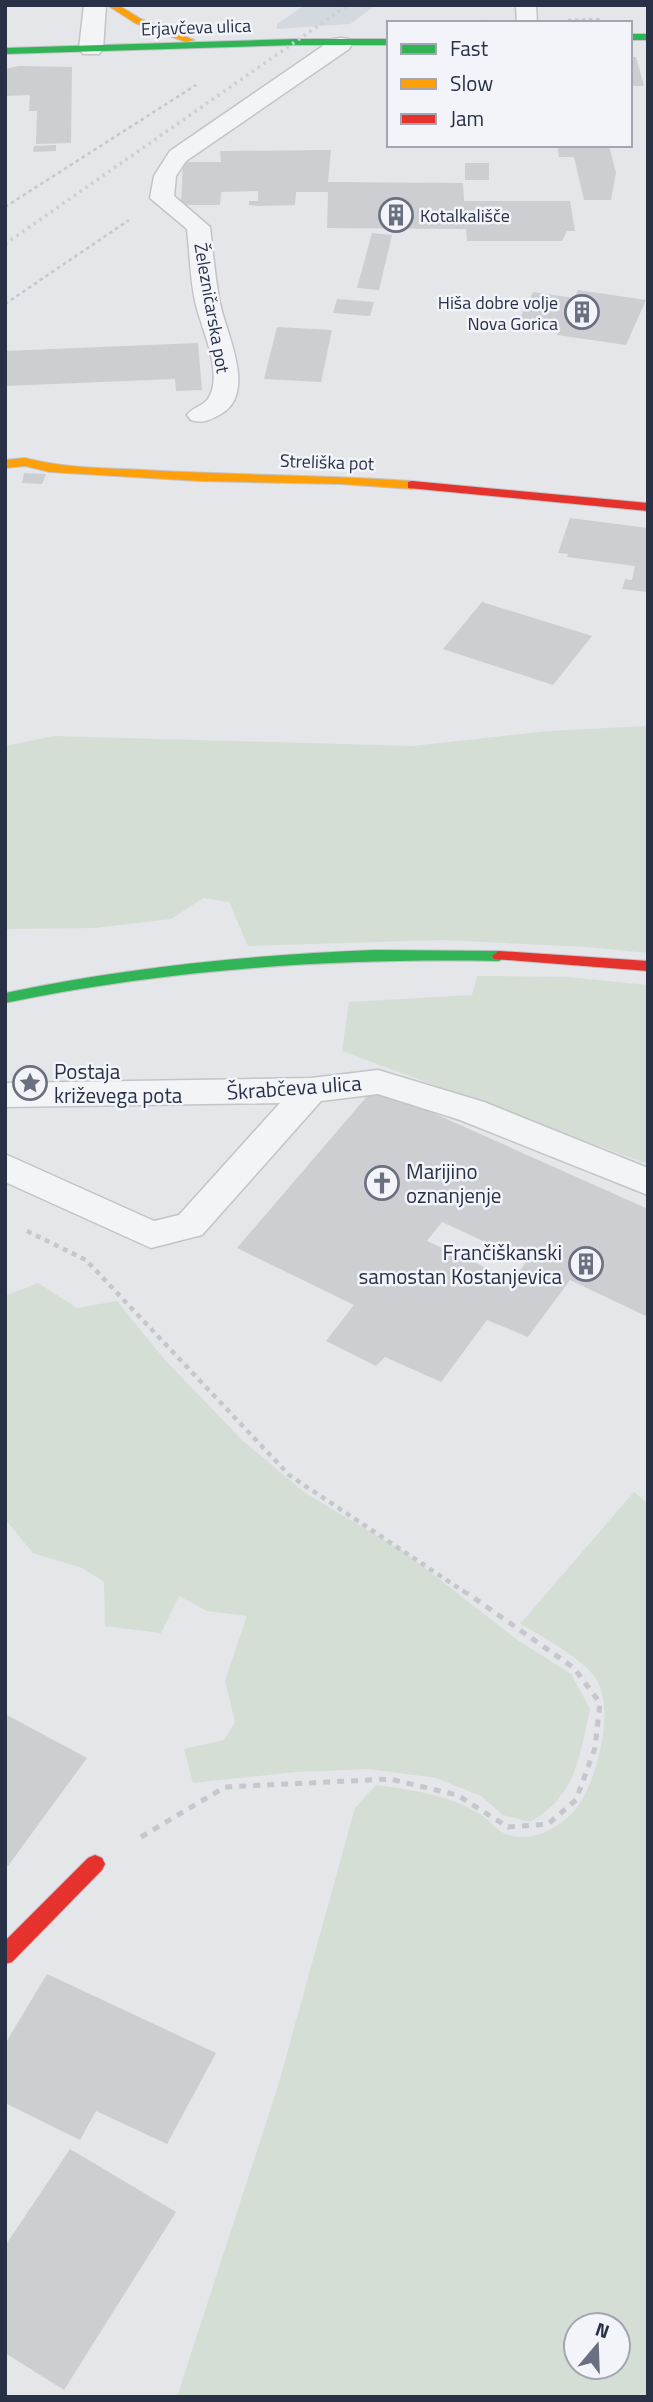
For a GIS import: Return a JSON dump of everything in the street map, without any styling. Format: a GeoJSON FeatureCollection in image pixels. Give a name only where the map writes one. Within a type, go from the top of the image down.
{"type":"FeatureCollection","features":[{"type":"Feature","properties":{"kind":"street"},"geometry":{"type":"LineString","coordinates":[[90,50],[96,5]]}},
{"type":"Feature","properties":{"kind":"street"},"geometry":{"type":"LineString","coordinates":[[110,5],[138,21],[207,46]]}},
{"type":"Feature","properties":{"kind":"street","name":"Erjavčeva ulica"},"geometry":{"type":"LineString","coordinates":[[5,51],[295,42],[387,43]]}},
{"type":"Feature","properties":{"kind":"street","name":"Streliška pot"},"geometry":{"type":"LineString","coordinates":[[5,464],[25,462],[50,468],[199,477],[354,481],[648,507]]}},
{"type":"Feature","properties":{"kind":"street"},"geometry":{"type":"LineString","coordinates":[[5,998],[100,980],[222,964],[367,954],[576,959],[648,966]]}},
{"type":"Feature","properties":{"kind":"street"},"geometry":{"type":"LineString","coordinates":[[5,1955],[95,1864]]}},
{"type":"Feature","properties":{"kind":"lane"},"geometry":{"type":"LineString","coordinates":[[162,198],[166,176],[178,156],[341,44]]}},
{"type":"Feature","properties":{"kind":"lane","name":"Železničarska pot"},"geometry":{"type":"LineString","coordinates":[[162,198],[198,227],[208,305],[221,341],[226,385],[218,405],[200,415]]}},
{"type":"Feature","properties":{"kind":"lane","name":"Škrabčeva ulica"},"geometry":{"type":"LineString","coordinates":[[5,1095],[311,1090],[378,1082],[472,1111],[648,1182]]}},
{"type":"Feature","properties":{"kind":"lane"},"geometry":{"type":"LineString","coordinates":[[5,1167],[151,1236],[190,1226],[311,1090]]}},
{"type":"Feature","properties":{"kind":"path"},"geometry":{"type":"LineString","coordinates":[[431,21],[527,16],[607,19]]}},
{"type":"Feature","properties":{"kind":"path"},"geometry":{"type":"LineString","coordinates":[[5,207],[206,79]]}},
{"type":"Feature","properties":{"kind":"path"},"geometry":{"type":"LineString","coordinates":[[5,304],[162,198]]}},
{"type":"Feature","properties":{"kind":"path"},"geometry":{"type":"LineString","coordinates":[[18,1227],[86,1260],[289,1475],[574,1668],[600,1703],[595,1748],[576,1800],[548,1824],[508,1827],[457,1795],[390,1779],[225,1787],[95,1864]]}},
{"type":"Feature","properties":{"kind":"shaded area"},"geometry":{"type":"Polygon","coordinates":[[[305,5],[376,5],[350,24],[277,29],[277,24],[305,5]]]}},
{"type":"Feature","properties":{"kind":"shaded area"},"geometry":{"type":"Polygon","coordinates":[[[648,726],[648,953],[587,947],[442,940],[248,946],[229,902],[203,898],[171,919],[94,928],[5,929],[5,746],[54,736],[413,746],[548,731],[648,726]]]}},
{"type":"Feature","properties":{"kind":"shaded area"},"geometry":{"type":"Polygon","coordinates":[[[477,976],[568,977],[648,985],[648,1164],[342,1051],[349,1002],[472,995],[477,976]]]}},
{"type":"Feature","properties":{"kind":"shaded area"},"geometry":{"type":"Polygon","coordinates":[[[38,1283],[77,1308],[117,1301],[164,1359],[244,1442],[305,1493],[403,1551],[516,1639],[571,1674],[590,1709],[579,1759],[558,1800],[530,1822],[503,1815],[481,1796],[436,1778],[369,1769],[295,1772],[193,1783],[184,1749],[224,1740],[235,1722],[225,1681],[247,1616],[207,1611],[179,1596],[161,1633],[105,1626],[104,1582],[82,1568],[33,1553],[5,1519],[5,1296],[38,1283]]]}},
{"type":"Feature","properties":{"kind":"shaded area"},"geometry":{"type":"Polygon","coordinates":[[[634,1492],[648,1504],[648,2397],[177,2397],[278,2086],[355,1808],[376,1785],[454,1801],[478,1813],[507,1835],[523,1837],[541,1834],[566,1819],[583,1798],[595,1770],[603,1737],[604,1703],[594,1676],[559,1647],[520,1624],[634,1492]]]}},
{"type":"Feature","properties":{"kind":"building"},"geometry":{"type":"Polygon","coordinates":[[[632,57],[636,57],[644,86],[632,86],[632,57]]]}},
{"type":"Feature","properties":{"kind":"building"},"geometry":{"type":"Polygon","coordinates":[[[19,66],[72,67],[71,143],[36,144],[37,111],[29,111],[30,95],[5,96],[5,69],[19,66]]]}},
{"type":"Feature","properties":{"kind":"building"},"geometry":{"type":"Polygon","coordinates":[[[56,145],[56,151],[33,152],[34,146],[56,145]]]}},
{"type":"Feature","properties":{"kind":"building"},"geometry":{"type":"Polygon","coordinates":[[[557,147],[610,147],[616,173],[611,200],[584,200],[574,157],[559,157],[557,147]]]}},
{"type":"Feature","properties":{"kind":"building"},"geometry":{"type":"Polygon","coordinates":[[[331,150],[328,182],[463,183],[464,201],[570,201],[575,231],[567,231],[562,241],[467,241],[466,229],[327,228],[328,192],[296,192],[295,205],[249,205],[249,201],[258,201],[258,191],[221,192],[220,205],[181,205],[183,162],[221,162],[220,151],[331,150]]]}},
{"type":"Feature","properties":{"kind":"building"},"geometry":{"type":"Polygon","coordinates":[[[465,163],[489,163],[489,180],[465,180],[465,163]]]}},
{"type":"Feature","properties":{"kind":"building"},"geometry":{"type":"Polygon","coordinates":[[[372,233],[392,235],[379,290],[357,288],[372,233]]]}},
{"type":"Feature","properties":{"kind":"building","name":"Hiša dobre volje Nova Gorica"},"geometry":{"type":"Polygon","coordinates":[[[578,290],[646,300],[626,345],[557,335],[559,330],[517,324],[533,292],[574,298],[578,290]]]}},
{"type":"Feature","properties":{"kind":"building"},"geometry":{"type":"Polygon","coordinates":[[[337,299],[374,302],[370,316],[333,313],[337,299]]]}},
{"type":"Feature","properties":{"kind":"building"},"geometry":{"type":"Polygon","coordinates":[[[277,327],[332,330],[321,382],[264,379],[277,327]]]}},
{"type":"Feature","properties":{"kind":"building"},"geometry":{"type":"Polygon","coordinates":[[[198,343],[202,390],[176,391],[175,379],[5,386],[5,351],[198,343]]]}},
{"type":"Feature","properties":{"kind":"building"},"geometry":{"type":"Polygon","coordinates":[[[24,473],[46,474],[42,484],[22,483],[24,473]]]}},
{"type":"Feature","properties":{"kind":"building"},"geometry":{"type":"Polygon","coordinates":[[[570,518],[648,528],[648,592],[622,589],[625,579],[632,580],[635,566],[567,557],[568,554],[558,553],[570,518]]]}},
{"type":"Feature","properties":{"kind":"building"},"geometry":{"type":"Polygon","coordinates":[[[482,602],[592,636],[553,685],[443,649],[482,602]]]}},
{"type":"Feature","properties":{"kind":"building"},"geometry":{"type":"Polygon","coordinates":[[[375,1087],[648,1209],[648,1317],[570,1280],[528,1337],[487,1320],[441,1382],[385,1357],[376,1366],[326,1341],[354,1305],[237,1248],[375,1087]],[[442,1222],[427,1241],[513,1280],[527,1261],[442,1222]]]}},
{"type":"Feature","properties":{"kind":"building"},"geometry":{"type":"Polygon","coordinates":[[[5,1714],[87,1758],[8,1866],[5,1865],[5,1714]]]}},
{"type":"Feature","properties":{"kind":"building"},"geometry":{"type":"Polygon","coordinates":[[[47,1974],[216,2053],[167,2144],[96,2111],[80,2140],[5,2103],[5,2044],[47,1974]]]}},
{"type":"Feature","properties":{"kind":"building"},"geometry":{"type":"Polygon","coordinates":[[[70,2149],[176,2212],[64,2390],[5,2353],[5,2246],[70,2149]]]}},
{"type":"Feature","properties":{"kind":"railway"},"geometry":{"type":"LineString","coordinates":[[5,244],[348,5]]}},
{"type":"Feature","properties":{"kind":"traffic: fast"},"geometry":{"type":"LineString","coordinates":[[632,37],[648,37]]}},
{"type":"Feature","properties":{"kind":"traffic: fast"},"geometry":{"type":"LineString","coordinates":[[5,51],[295,42],[387,42]]}},
{"type":"Feature","properties":{"kind":"traffic: fast"},"geometry":{"type":"LineString","coordinates":[[5,998],[127,975],[251,961],[375,955],[499,956]]}},
{"type":"Feature","properties":{"kind":"traffic: slow"},"geometry":{"type":"LineString","coordinates":[[111,5],[138,21],[189,40]]}},
{"type":"Feature","properties":{"kind":"traffic: slow"},"geometry":{"type":"LineString","coordinates":[[5,464],[25,462],[50,468],[199,477],[341,480],[412,485]]}},
{"type":"Feature","properties":{"kind":"traffic: jam"},"geometry":{"type":"LineString","coordinates":[[412,485],[648,507]]}},
{"type":"Feature","properties":{"kind":"traffic: jam"},"geometry":{"type":"LineString","coordinates":[[499,956],[648,966]]}},
{"type":"Feature","properties":{"kind":"traffic: jam"},"geometry":{"type":"LineString","coordinates":[[5,1955],[95,1864]]}},
{"type":"Feature","properties":{"kind":"place","name":"Kotalkališče"},"geometry":{"type":"Point","coordinates":[396,215]}},
{"type":"Feature","properties":{"kind":"place","name":"Hiša dobre volje Nova Gorica"},"geometry":{"type":"Point","coordinates":[582,312]}},
{"type":"Feature","properties":{"kind":"place","name":"Postaja križevega pota"},"geometry":{"type":"Point","coordinates":[30,1083]}},
{"type":"Feature","properties":{"kind":"place","name":"Marijino oznanjenje"},"geometry":{"type":"Point","coordinates":[382,1183]}},
{"type":"Feature","properties":{"kind":"place","name":"Frančiškanski samostan Kostanjevica"},"geometry":{"type":"Point","coordinates":[586,1264]}}]}
